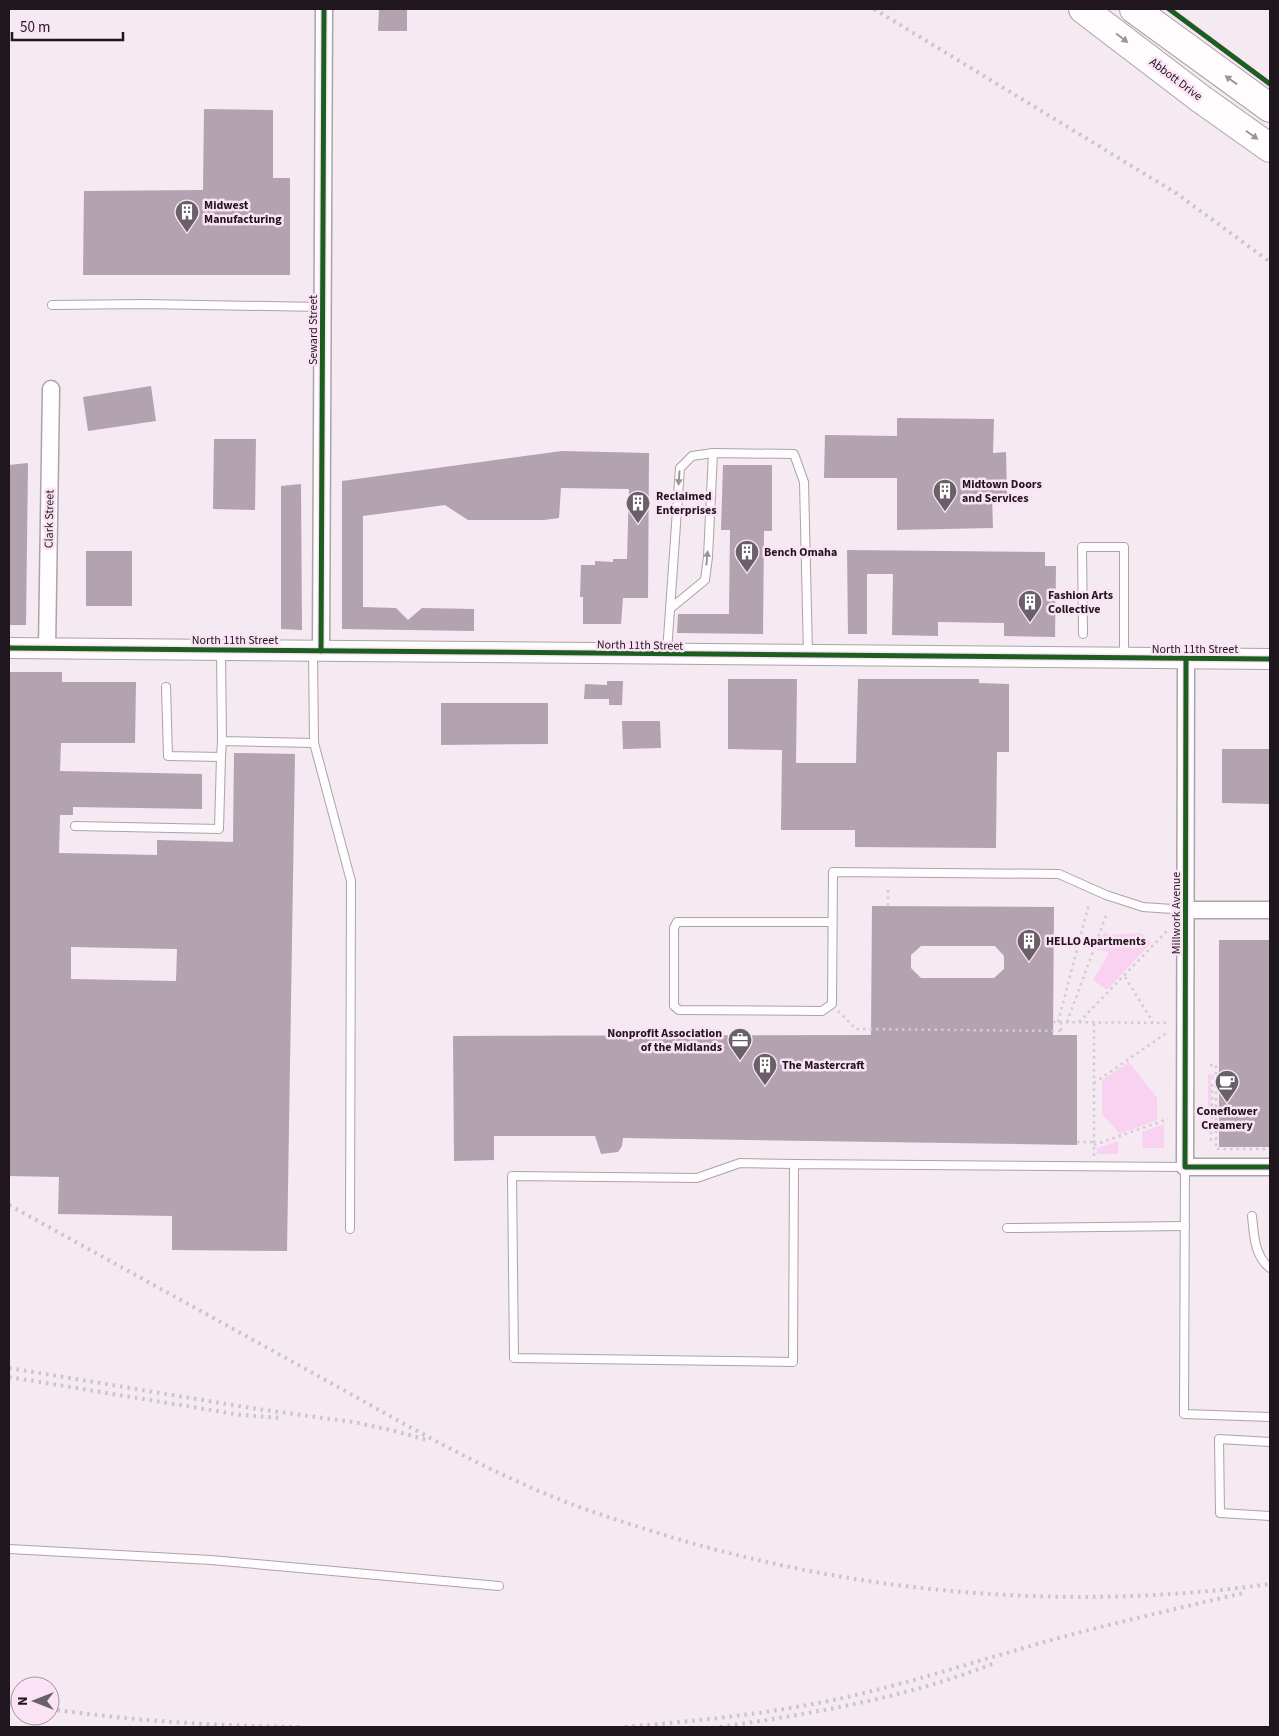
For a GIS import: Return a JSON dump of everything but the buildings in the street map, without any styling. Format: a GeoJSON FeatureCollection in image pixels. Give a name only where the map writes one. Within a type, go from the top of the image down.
{"type":"FeatureCollection","features":[{"type":"Feature","properties":{"kind":"highway","name":"Abbott Drive"},"geometry":{"type":"LineString","coordinates":[[1083,9],[1201,99],[1270,148]]}},
{"type":"Feature","properties":{"kind":"highway"},"geometry":{"type":"LineString","coordinates":[[1134,9],[1270,108]]}},
{"type":"Feature","properties":{"kind":"street","name":"Seward Street"},"geometry":{"type":"LineString","coordinates":[[317,651],[323,308],[324,9]]}},
{"type":"Feature","properties":{"kind":"street","name":"Clark Street"},"geometry":{"type":"LineString","coordinates":[[47,649],[51,389]]}},
{"type":"Feature","properties":{"kind":"street","name":"North 11th Street"},"geometry":{"type":"LineString","coordinates":[[9,648],[1270,660]]}},
{"type":"Feature","properties":{"kind":"street","name":"Millwork Avenue"},"geometry":{"type":"LineString","coordinates":[[1185,1167],[1186,659]]}},
{"type":"Feature","properties":{"kind":"street"},"geometry":{"type":"LineString","coordinates":[[1187,910],[1270,910]]}},
{"type":"Feature","properties":{"kind":"street"},"geometry":{"type":"LineString","coordinates":[[1185,1167],[1270,1168]]}},
{"type":"Feature","properties":{"kind":"lane"},"geometry":{"type":"LineString","coordinates":[[52,305],[144,304],[323,308]]}},
{"type":"Feature","properties":{"kind":"lane"},"geometry":{"type":"LineString","coordinates":[[671,608],[705,580],[708,557],[713,453]]}},
{"type":"Feature","properties":{"kind":"lane"},"geometry":{"type":"LineString","coordinates":[[667,655],[680,468],[692,456],[713,453],[794,454],[804,482],[808,656]]}},
{"type":"Feature","properties":{"kind":"lane"},"geometry":{"type":"LineString","coordinates":[[1083,634],[1082,547],[1124,547],[1124,659]]}},
{"type":"Feature","properties":{"kind":"lane"},"geometry":{"type":"LineString","coordinates":[[75,826],[220,829],[222,741],[221,650]]}},
{"type":"Feature","properties":{"kind":"lane"},"geometry":{"type":"LineString","coordinates":[[317,651],[314,743],[351,880],[350,1229]]}},
{"type":"Feature","properties":{"kind":"lane"},"geometry":{"type":"LineString","coordinates":[[166,687],[168,756],[221,757]]}},
{"type":"Feature","properties":{"kind":"lane"},"geometry":{"type":"LineString","coordinates":[[222,741],[314,743]]}},
{"type":"Feature","properties":{"kind":"lane"},"geometry":{"type":"LineString","coordinates":[[832,922],[677,922],[674,928],[674,1006],[679,1010],[822,1011],[832,1004],[833,872],[1058,874],[1143,907],[1187,910]]}},
{"type":"Feature","properties":{"kind":"lane"},"geometry":{"type":"LineString","coordinates":[[794,1164],[793,1362],[514,1358],[512,1176],[697,1178],[740,1163],[1185,1167],[1184,1414],[1270,1417]]}},
{"type":"Feature","properties":{"kind":"lane"},"geometry":{"type":"LineString","coordinates":[[1252,1216],[1255,1245],[1265,1264],[1270,1268]]}},
{"type":"Feature","properties":{"kind":"lane"},"geometry":{"type":"LineString","coordinates":[[1007,1228],[1185,1226]]}},
{"type":"Feature","properties":{"kind":"lane"},"geometry":{"type":"LineString","coordinates":[[1270,1442],[1219,1439],[1220,1513],[1270,1516]]}},
{"type":"Feature","properties":{"kind":"lane"},"geometry":{"type":"LineString","coordinates":[[9,1549],[211,1560],[499,1586]]}},
{"type":"Feature","properties":{"kind":"path"},"geometry":{"type":"LineString","coordinates":[[888,890],[888,906]]}},
{"type":"Feature","properties":{"kind":"path"},"geometry":{"type":"LineString","coordinates":[[1061,1035],[1059,1022],[1089,904]]}},
{"type":"Feature","properties":{"kind":"path"},"geometry":{"type":"LineString","coordinates":[[1067,1022],[1107,913]]}},
{"type":"Feature","properties":{"kind":"path"},"geometry":{"type":"LineString","coordinates":[[1079,1022],[1168,930]]}},
{"type":"Feature","properties":{"kind":"path"},"geometry":{"type":"LineString","coordinates":[[1125,976],[1153,1022]]}},
{"type":"Feature","properties":{"kind":"path"},"geometry":{"type":"LineString","coordinates":[[832,1004],[856,1029],[1061,1030]]}},
{"type":"Feature","properties":{"kind":"path"},"geometry":{"type":"LineString","coordinates":[[1053,1022],[1168,1022]]}},
{"type":"Feature","properties":{"kind":"path"},"geometry":{"type":"LineString","coordinates":[[1094,1022],[1094,1157]]}},
{"type":"Feature","properties":{"kind":"path"},"geometry":{"type":"LineString","coordinates":[[1094,1083],[1168,1032]]}},
{"type":"Feature","properties":{"kind":"path"},"geometry":{"type":"LineString","coordinates":[[1210,1066],[1216,1066],[1218,1104],[1216,1149],[1254,1148],[1270,1150]]}},
{"type":"Feature","properties":{"kind":"path"},"geometry":{"type":"LineString","coordinates":[[1216,1083],[1212,1083],[1211,1125],[1211,1140],[1216,1140]]}},
{"type":"Feature","properties":{"kind":"path"},"geometry":{"type":"LineString","coordinates":[[1077,1142],[1094,1144],[1168,1119]]}},
{"type":"Feature","properties":{"kind":"path"},"geometry":{"type":"LineString","coordinates":[[1205,1125],[1211,1125]]}},
{"type":"Feature","properties":{"kind":"shaded area"},"geometry":{"type":"Polygon","coordinates":[[[1104,932],[1110,935],[1141,933],[1151,943],[1107,990],[1093,980],[1109,953],[1101,950],[1097,951],[1104,932]]]}},
{"type":"Feature","properties":{"kind":"shaded area"},"geometry":{"type":"Polygon","coordinates":[[[1129,1062],[1157,1098],[1157,1120],[1120,1134],[1102,1114],[1102,1080],[1129,1062]]]}},
{"type":"Feature","properties":{"kind":"shaded area"},"geometry":{"type":"Polygon","coordinates":[[[1208,1074],[1214,1074],[1214,1079],[1211,1080],[1211,1117],[1208,1117],[1208,1074]]]}},
{"type":"Feature","properties":{"kind":"shaded area"},"geometry":{"type":"Polygon","coordinates":[[[1164,1124],[1164,1148],[1143,1148],[1142,1132],[1164,1124]]]}},
{"type":"Feature","properties":{"kind":"shaded area"},"geometry":{"type":"Polygon","coordinates":[[[1118,1141],[1118,1154],[1097,1154],[1097,1148],[1118,1141]]]}},
{"type":"Feature","properties":{"kind":"railway"},"geometry":{"type":"LineString","coordinates":[[874,9],[1176,193],[1270,262]]}},
{"type":"Feature","properties":{"kind":"railway"},"geometry":{"type":"LineString","coordinates":[[9,1205],[468,1458],[555,1498],[661,1534],[735,1555],[810,1571],[886,1584],[963,1592],[1040,1596],[1117,1596],[1194,1592],[1270,1584]]}},
{"type":"Feature","properties":{"kind":"railway"},"geometry":{"type":"LineString","coordinates":[[9,1368],[257,1409],[353,1422],[427,1440]]}},
{"type":"Feature","properties":{"kind":"railway"},"geometry":{"type":"LineString","coordinates":[[9,1377],[241,1415],[281,1418]]}},
{"type":"Feature","properties":{"kind":"railway"},"geometry":{"type":"LineString","coordinates":[[625,1727],[759,1713],[838,1699],[909,1681],[1081,1632],[1243,1593]]}},
{"type":"Feature","properties":{"kind":"railway"},"geometry":{"type":"LineString","coordinates":[[720,1727],[826,1710],[895,1695],[963,1675],[997,1662]]}},
{"type":"Feature","properties":{"kind":"railway"},"geometry":{"type":"LineString","coordinates":[[60,1710],[176,1722],[301,1727]]}},
{"type":"Feature","properties":{"kind":"cycle path"},"geometry":{"type":"LineString","coordinates":[[321,651],[324,9]]}},
{"type":"Feature","properties":{"kind":"cycle path"},"geometry":{"type":"LineString","coordinates":[[1169,9],[1270,84]]}},
{"type":"Feature","properties":{"kind":"cycle path"},"geometry":{"type":"LineString","coordinates":[[9,648],[1270,659]]}},
{"type":"Feature","properties":{"kind":"cycle path"},"geometry":{"type":"LineString","coordinates":[[1186,659],[1185,1167],[1270,1167]]}},
{"type":"Feature","properties":{"kind":"place","name":"Midwest Manufacturing"},"geometry":{"type":"Point","coordinates":[187,233]}},
{"type":"Feature","properties":{"kind":"place","name":"Midtown Doors and Services"},"geometry":{"type":"Point","coordinates":[945,512]}},
{"type":"Feature","properties":{"kind":"place","name":"Reclaimed Enterprises"},"geometry":{"type":"Point","coordinates":[638,524]}},
{"type":"Feature","properties":{"kind":"place","name":"Bench Omaha"},"geometry":{"type":"Point","coordinates":[747,573]}},
{"type":"Feature","properties":{"kind":"place","name":"Fashion Arts Collective"},"geometry":{"type":"Point","coordinates":[1030,623]}},
{"type":"Feature","properties":{"kind":"place","name":"HELLO Apartments"},"geometry":{"type":"Point","coordinates":[1029,962]}},
{"type":"Feature","properties":{"kind":"place","name":"Nonprofit Association of the Midlands"},"geometry":{"type":"Point","coordinates":[740,1061]}},
{"type":"Feature","properties":{"kind":"place","name":"The Mastercraft"},"geometry":{"type":"Point","coordinates":[765,1086]}},
{"type":"Feature","properties":{"kind":"place","name":"Coneflower Creamery"},"geometry":{"type":"Point","coordinates":[1227,1103]}}]}
